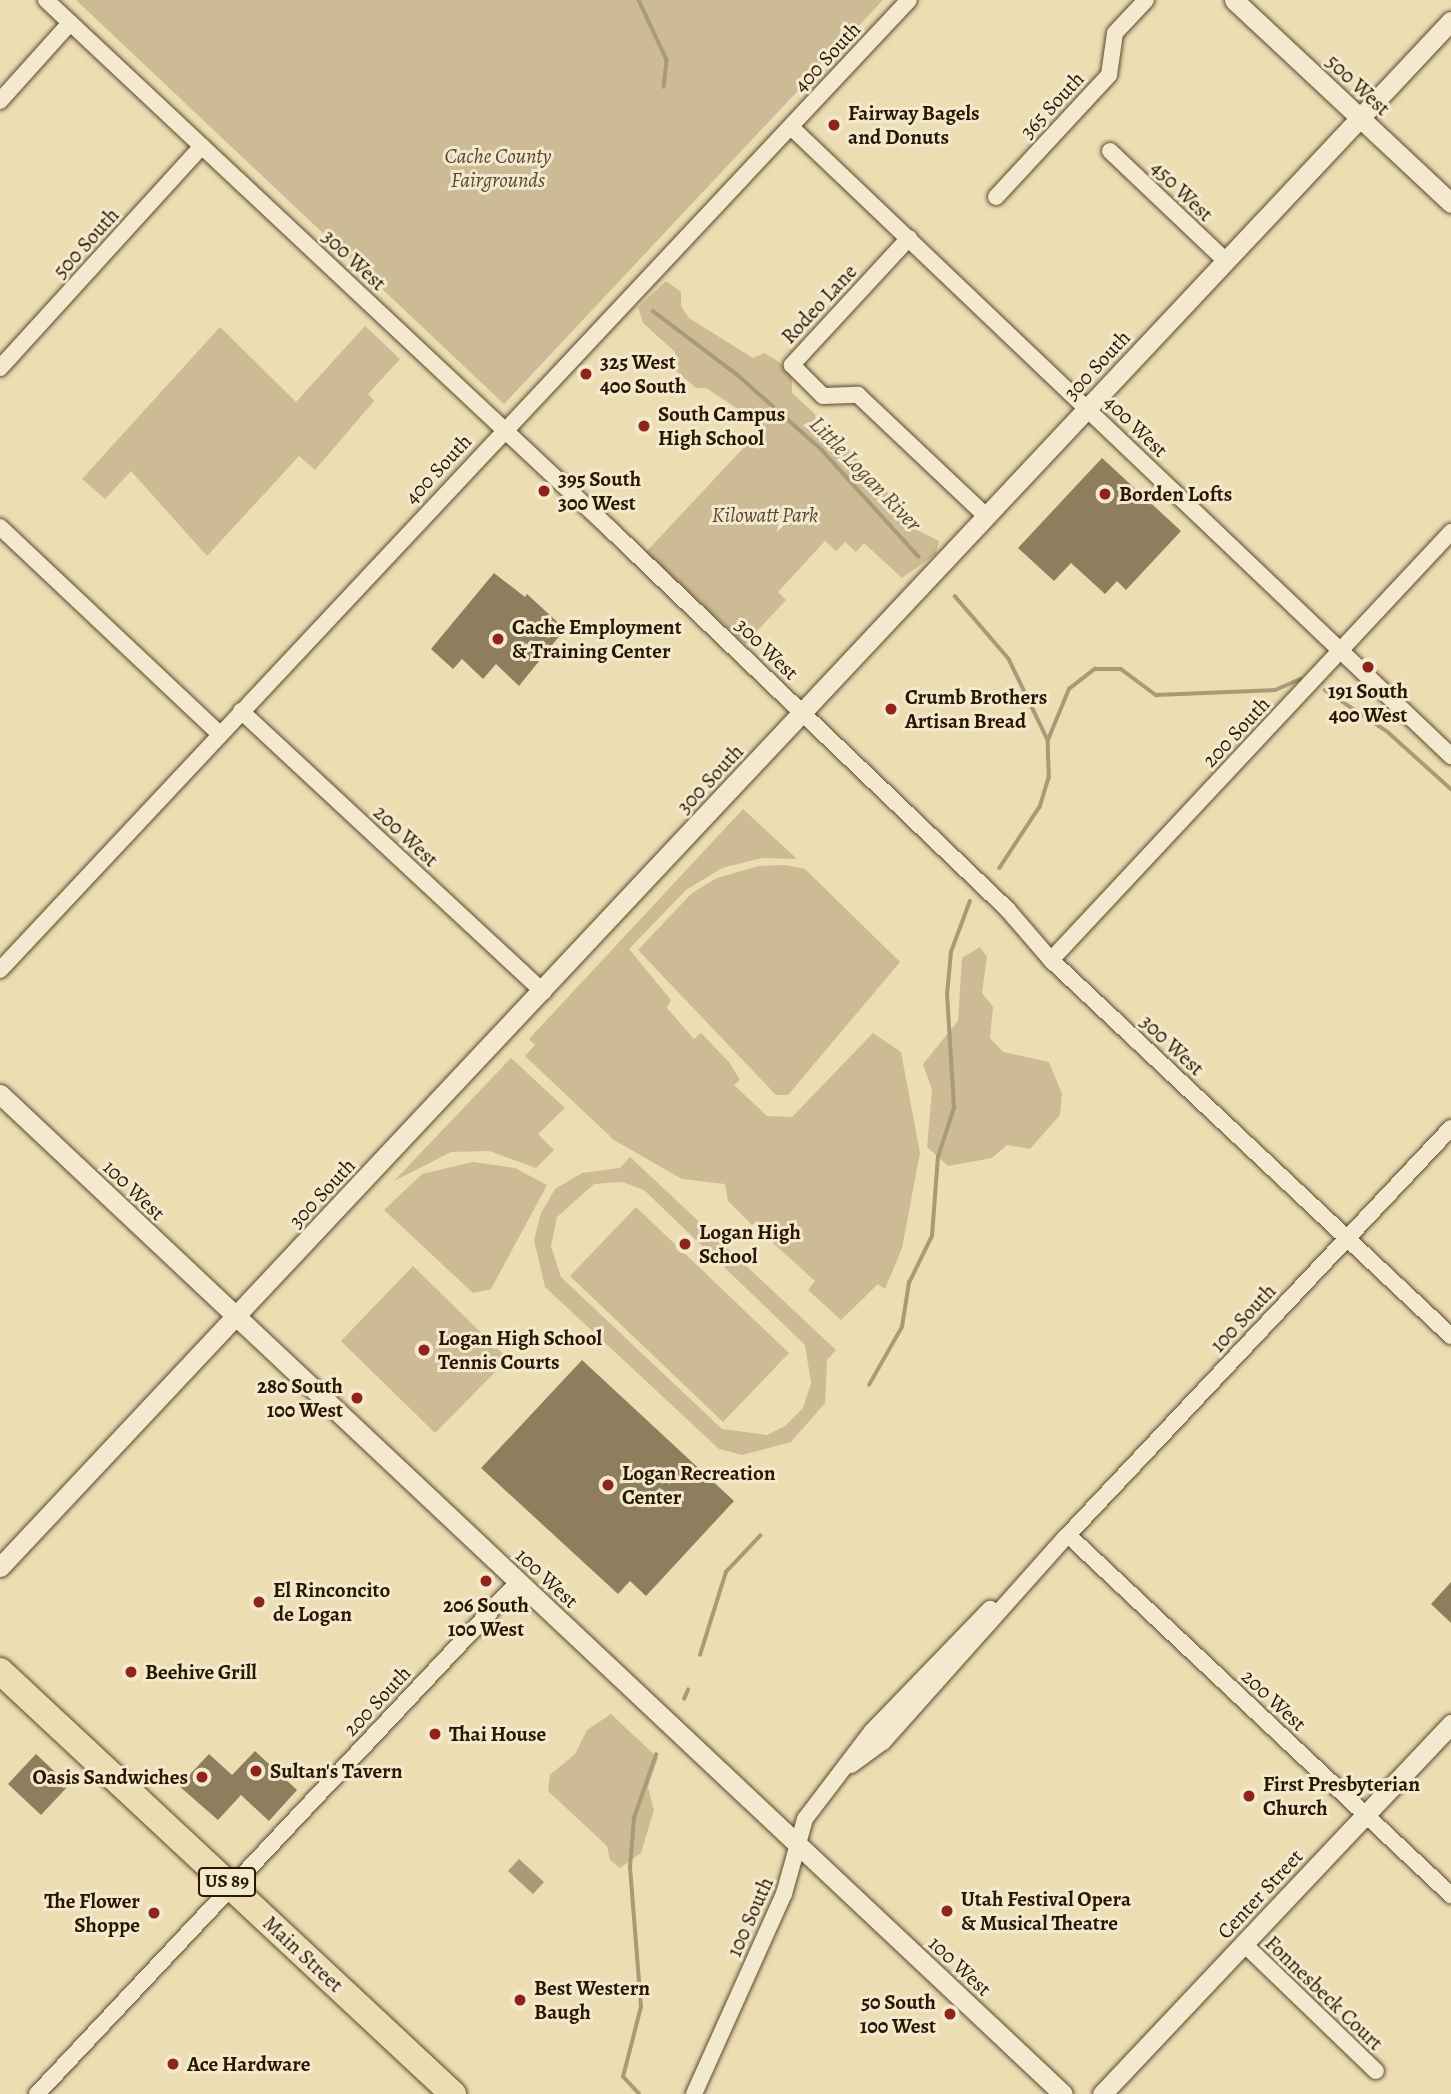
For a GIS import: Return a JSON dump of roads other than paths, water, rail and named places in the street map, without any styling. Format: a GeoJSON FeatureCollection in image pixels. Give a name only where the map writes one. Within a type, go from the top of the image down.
{"type":"FeatureCollection","features":[{"type":"Feature","properties":{"kind":"highway","name":"Main Street"},"geometry":{"type":"LineString","coordinates":[[0,1671],[453,2094]]}},
{"type":"Feature","properties":{"kind":"street","name":"300 West"},"geometry":{"type":"LineString","coordinates":[[46,0],[505,429],[1008,911],[1051,960],[1451,1336]]}},
{"type":"Feature","properties":{"kind":"street","name":"400 South"},"geometry":{"type":"LineString","coordinates":[[0,970],[909,0]]}},
{"type":"Feature","properties":{"kind":"street","name":"365 South"},"geometry":{"type":"LineString","coordinates":[[996,197],[1109,75],[1115,33],[1146,0]]}},
{"type":"Feature","properties":{"kind":"street","name":"500 West"},"geometry":{"type":"LineString","coordinates":[[1234,0],[1451,203]]}},
{"type":"Feature","properties":{"kind":"street","name":"300 South"},"geometry":{"type":"LineString","coordinates":[[0,1567],[237,1319],[1451,21]]}},
{"type":"Feature","properties":{"kind":"street"},"geometry":{"type":"LineString","coordinates":[[0,101],[70,23]]}},
{"type":"Feature","properties":{"kind":"street","name":"400 West"},"geometry":{"type":"LineString","coordinates":[[791,127],[1451,756]]}},
{"type":"Feature","properties":{"kind":"street","name":"500 South"},"geometry":{"type":"LineString","coordinates":[[0,368],[202,146]]}},
{"type":"Feature","properties":{"kind":"street","name":"450 West"},"geometry":{"type":"LineString","coordinates":[[1110,151],[1226,261]]}},
{"type":"Feature","properties":{"kind":"street","name":"Rodeo Lane"},"geometry":{"type":"LineString","coordinates":[[909,239],[792,365],[822,397],[858,395],[986,516]]}},
{"type":"Feature","properties":{"kind":"street"},"geometry":{"type":"LineString","coordinates":[[0,527],[220,734]]}},
{"type":"Feature","properties":{"kind":"street","name":"200 South"},"geometry":{"type":"LineString","coordinates":[[1051,960],[1451,532]]}},
{"type":"Feature","properties":{"kind":"street","name":"200 West"},"geometry":{"type":"LineString","coordinates":[[241,711],[542,992]]}},
{"type":"Feature","properties":{"kind":"street","name":"100 West"},"geometry":{"type":"LineString","coordinates":[[0,1094],[1063,2094]]}},
{"type":"Feature","properties":{"kind":"street","name":"100 South"},"geometry":{"type":"LineString","coordinates":[[694,2094],[784,1894],[813,1806],[850,1765],[883,1742],[1066,1536],[1451,1128]]}},
{"type":"Feature","properties":{"kind":"street","name":"200 West"},"geometry":{"type":"LineString","coordinates":[[1066,1536],[1451,1895]]}},
{"type":"Feature","properties":{"kind":"street","name":"200 South"},"geometry":{"type":"LineString","coordinates":[[37,2094],[517,1582]]}},
{"type":"Feature","properties":{"kind":"street","name":"Center Street"},"geometry":{"type":"LineString","coordinates":[[1102,2094],[1451,1724]]}},
{"type":"Feature","properties":{"kind":"street","name":"Fonnesbeck Court"},"geometry":{"type":"LineString","coordinates":[[1244,1944],[1376,2071]]}},
{"type":"Feature","properties":{"kind":"waterway","name":"Little Logan River"},"geometry":{"type":"LineString","coordinates":[[639,0],[667,60],[664,87]]}},
{"type":"Feature","properties":{"kind":"waterway","name":"Little Logan River"},"geometry":{"type":"LineString","coordinates":[[653,311],[739,376],[822,450],[919,557]]}},
{"type":"Feature","properties":{"kind":"waterway","name":"Little Logan River"},"geometry":{"type":"LineString","coordinates":[[955,596],[1009,659],[1048,740],[1049,778],[1040,807],[1000,868]]}},
{"type":"Feature","properties":{"kind":"waterway"},"geometry":{"type":"LineString","coordinates":[[1048,740],[1069,689],[1095,669],[1121,669],[1156,695],[1275,690],[1301,679]]}},
{"type":"Feature","properties":{"kind":"waterway"},"geometry":{"type":"LineString","coordinates":[[1325,690],[1388,732],[1451,789]]}},
{"type":"Feature","properties":{"kind":"waterway","name":"Little Logan River"},"geometry":{"type":"LineString","coordinates":[[869,1385],[902,1327],[909,1283],[932,1236],[938,1157],[954,1108],[947,995],[951,952],[970,901]]}},
{"type":"Feature","properties":{"kind":"waterway","name":"Little Logan River"},"geometry":{"type":"LineString","coordinates":[[700,1655],[726,1572],[760,1536]]}},
{"type":"Feature","properties":{"kind":"waterway","name":"Little Logan River"},"geometry":{"type":"LineString","coordinates":[[684,1699],[688,1690]]}},
{"type":"Feature","properties":{"kind":"waterway","name":"Little Logan River"},"geometry":{"type":"LineString","coordinates":[[639,2094],[623,2077],[641,2007],[630,1867],[634,1818],[656,1755]]}},
{"type":"Feature","properties":{"kind":"place","name":"Fairway Bagels and Donuts"},"geometry":{"type":"Point","coordinates":[834,125]}},
{"type":"Feature","properties":{"kind":"place","name":"325 West 400 South"},"geometry":{"type":"Point","coordinates":[586,374]}},
{"type":"Feature","properties":{"kind":"place","name":"South Campus High School"},"geometry":{"type":"Point","coordinates":[644,426]}},
{"type":"Feature","properties":{"kind":"place","name":"395 South 300 West"},"geometry":{"type":"Point","coordinates":[544,491]}},
{"type":"Feature","properties":{"kind":"place","name":"Borden Lofts"},"geometry":{"type":"Point","coordinates":[1105,494]}},
{"type":"Feature","properties":{"kind":"place","name":"Cache Employment & Training Center"},"geometry":{"type":"Point","coordinates":[498,639]}},
{"type":"Feature","properties":{"kind":"place","name":"191 South 400 West"},"geometry":{"type":"Point","coordinates":[1368,667]}},
{"type":"Feature","properties":{"kind":"place","name":"Crumb Brothers Artisan Bread"},"geometry":{"type":"Point","coordinates":[891,709]}},
{"type":"Feature","properties":{"kind":"place","name":"Logan High School"},"geometry":{"type":"Point","coordinates":[685,1244]}},
{"type":"Feature","properties":{"kind":"place","name":"Logan High School Tennis Courts"},"geometry":{"type":"Point","coordinates":[424,1350]}},
{"type":"Feature","properties":{"kind":"place","name":"280 South 100 West"},"geometry":{"type":"Point","coordinates":[357,1398]}},
{"type":"Feature","properties":{"kind":"place","name":"Logan Recreation Center"},"geometry":{"type":"Point","coordinates":[608,1485]}},
{"type":"Feature","properties":{"kind":"place","name":"206 South 100 West"},"geometry":{"type":"Point","coordinates":[486,1581]}},
{"type":"Feature","properties":{"kind":"place","name":"El Rinconcito de Logan"},"geometry":{"type":"Point","coordinates":[259,1602]}},
{"type":"Feature","properties":{"kind":"place","name":"Beehive Grill"},"geometry":{"type":"Point","coordinates":[131,1672]}},
{"type":"Feature","properties":{"kind":"place","name":"Thai House"},"geometry":{"type":"Point","coordinates":[435,1734]}},
{"type":"Feature","properties":{"kind":"place","name":"Sultan's Tavern"},"geometry":{"type":"Point","coordinates":[256,1771]}},
{"type":"Feature","properties":{"kind":"place","name":"Oasis Sandwiches"},"geometry":{"type":"Point","coordinates":[202,1777]}},
{"type":"Feature","properties":{"kind":"place","name":"First Presbyterian Church"},"geometry":{"type":"Point","coordinates":[1249,1796]}},
{"type":"Feature","properties":{"kind":"place","name":"Utah Festival Opera & Musical Theatre"},"geometry":{"type":"Point","coordinates":[947,1911]}},
{"type":"Feature","properties":{"kind":"place","name":"The Flower Shoppe"},"geometry":{"type":"Point","coordinates":[154,1913]}},
{"type":"Feature","properties":{"kind":"place","name":"Best Western Baugh"},"geometry":{"type":"Point","coordinates":[520,2000]}},
{"type":"Feature","properties":{"kind":"place","name":"50 South 100 West"},"geometry":{"type":"Point","coordinates":[950,2014]}},
{"type":"Feature","properties":{"kind":"place","name":"Ace Hardware"},"geometry":{"type":"Point","coordinates":[173,2064]}},
{"type":"Feature","properties":{"kind":"park label","name":"Cache County Fairgrounds"},"geometry":{"type":"Point","coordinates":[498,168]}},
{"type":"Feature","properties":{"kind":"park label","name":"Kilowatt Park"},"geometry":{"type":"Point","coordinates":[765,515]}}]}
